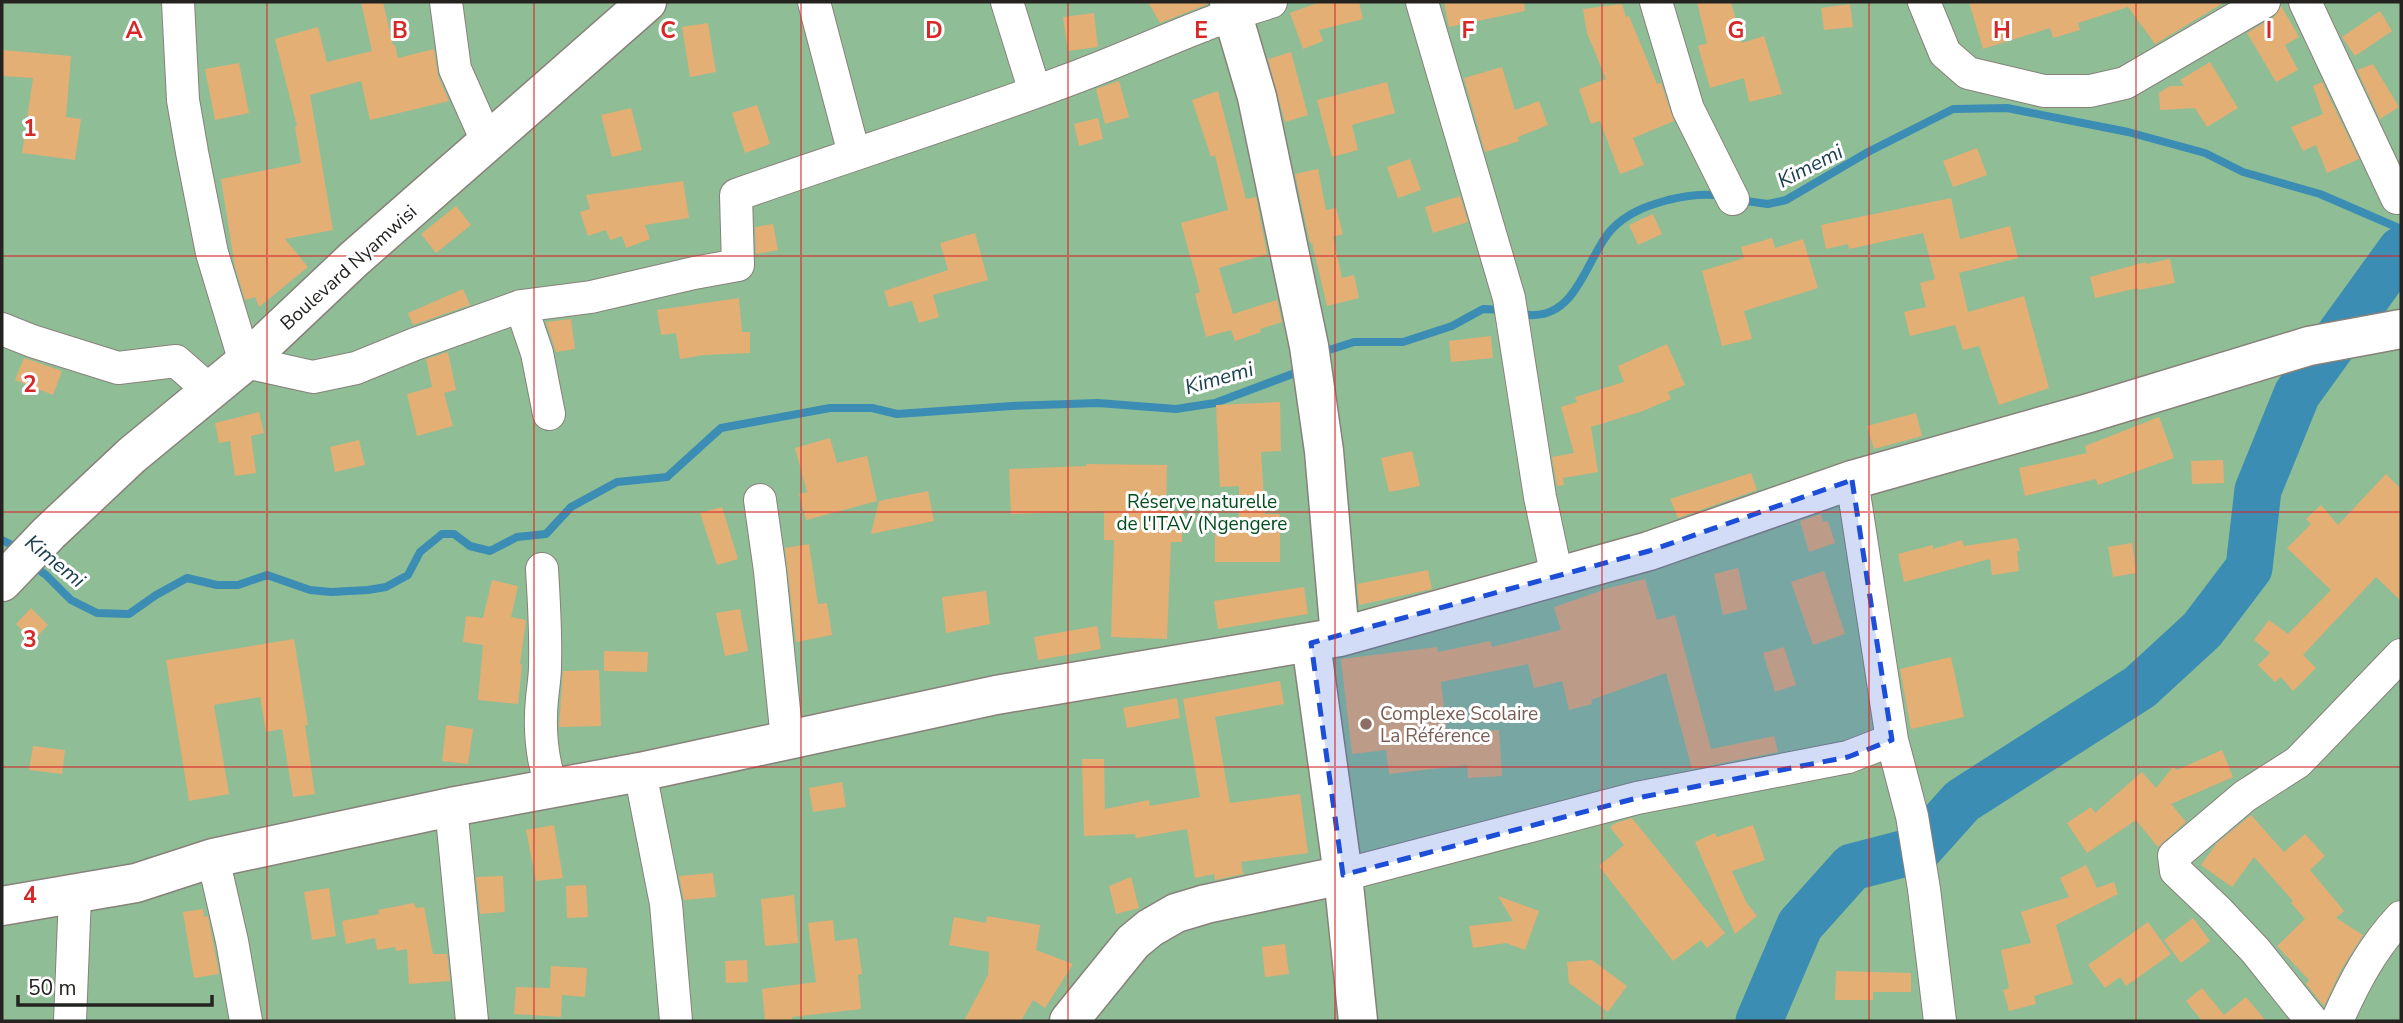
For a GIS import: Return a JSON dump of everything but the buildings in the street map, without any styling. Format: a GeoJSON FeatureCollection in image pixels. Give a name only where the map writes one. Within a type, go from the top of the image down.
{"type":"FeatureCollection","features":[{"type":"Feature","properties":{"kind":"street"},"geometry":{"type":"LineString","coordinates":[[178,2],[183,100],[192,152],[212,253],[245,362],[313,377],[356,368],[521,306],[591,297],[738,265],[737,195],[1125,59],[1231,7],[1271,2]]}},
{"type":"Feature","properties":{"kind":"street"},"geometry":{"type":"LineString","coordinates":[[446,2],[455,69],[487,141]]}},
{"type":"Feature","properties":{"kind":"street","name":"Boulevard Nyamwisi"},"geometry":{"type":"LineString","coordinates":[[20,563],[132,455],[245,362],[354,259],[647,2]]}},
{"type":"Feature","properties":{"kind":"street"},"geometry":{"type":"LineString","coordinates":[[814,2],[854,154]]}},
{"type":"Feature","properties":{"kind":"street"},"geometry":{"type":"LineString","coordinates":[[1007,2],[1035,92]]}},
{"type":"Feature","properties":{"kind":"street"},"geometry":{"type":"LineString","coordinates":[[1422,2],[1512,313],[1540,497],[1557,577]]}},
{"type":"Feature","properties":{"kind":"street"},"geometry":{"type":"LineString","coordinates":[[1656,2],[1688,109],[1733,198]]}},
{"type":"Feature","properties":{"kind":"street"},"geometry":{"type":"LineString","coordinates":[[1924,2],[1945,53],[1968,73],[2044,91],[2090,91],[2124,83],[2264,2]]}},
{"type":"Feature","properties":{"kind":"street"},"geometry":{"type":"LineString","coordinates":[[2305,2],[2397,198]]}},
{"type":"Feature","properties":{"kind":"street"},"geometry":{"type":"LineString","coordinates":[[1231,7],[1257,97],[1311,358],[1324,452],[1326,640],[1343,876],[1358,1021]]}},
{"type":"Feature","properties":{"kind":"street"},"geometry":{"type":"LineString","coordinates":[[521,306],[537,353],[549,414]]}},
{"type":"Feature","properties":{"kind":"street"},"geometry":{"type":"LineString","coordinates":[[2,329],[118,368],[176,361],[209,390]]}},
{"type":"Feature","properties":{"kind":"street"},"geometry":{"type":"LineString","coordinates":[[2,906],[136,883],[213,858],[451,807],[640,772],[996,695],[1326,640],[1649,551],[1852,480],[2089,414],[2309,346],[2401,330]]}},
{"type":"Feature","properties":{"kind":"street"},"geometry":{"type":"LineString","coordinates":[[1852,480],[1892,740],[1912,816],[1924,889],[1940,1021]]}},
{"type":"Feature","properties":{"kind":"street"},"geometry":{"type":"LineString","coordinates":[[760,500],[787,740]]}},
{"type":"Feature","properties":{"kind":"street"},"geometry":{"type":"LineString","coordinates":[[542,569],[545,650],[541,701],[543,765],[552,789]]}},
{"type":"Feature","properties":{"kind":"street"},"geometry":{"type":"LineString","coordinates":[[2312,1021],[2255,950],[2176,872],[2174,856],[2245,796],[2298,762],[2401,655]]}},
{"type":"Feature","properties":{"kind":"street"},"geometry":{"type":"LineString","coordinates":[[1069,1021],[1133,942],[1150,928],[1176,913],[1206,904],[1343,876],[1637,798],[1848,757],[1892,740]]}},
{"type":"Feature","properties":{"kind":"street"},"geometry":{"type":"LineString","coordinates":[[640,772],[666,904],[676,1021]]}},
{"type":"Feature","properties":{"kind":"street"},"geometry":{"type":"LineString","coordinates":[[451,807],[472,1021]]}},
{"type":"Feature","properties":{"kind":"street"},"geometry":{"type":"LineString","coordinates":[[213,858],[246,1021]]}},
{"type":"Feature","properties":{"kind":"street"},"geometry":{"type":"LineString","coordinates":[[70,1021],[75,895]]}},
{"type":"Feature","properties":{"kind":"street"},"geometry":{"type":"LineString","coordinates":[[2337,1021],[2354,982],[2380,939],[2401,917]]}},
{"type":"Feature","properties":{"kind":"highlighted area"},"geometry":{"type":"Polygon","coordinates":[[[1852,480],[1892,740],[1848,757],[1637,798],[1343,875],[1311,643],[1649,551],[1852,480]]]}},
{"type":"Feature","properties":{"kind":"green space","name":"Réserve naturelle de l'ITAV (Ngengere"},"geometry":{"type":"Polygon","coordinates":[[[2,2],[2401,2],[2401,1021],[2,1021],[2,2]]]}},
{"type":"Feature","properties":{"kind":"waterway","name":"Kimemi"},"geometry":{"type":"LineString","coordinates":[[1738,200],[1768,204],[1786,200],[1868,152],[1953,109],[2007,108],[2128,132],[2205,153],[2243,172],[2320,194],[2401,229]]}},
{"type":"Feature","properties":{"kind":"waterway","name":"Kimemi"},"geometry":{"type":"LineString","coordinates":[[1518,312],[1534,315],[1549,312],[1561,305],[1580,282],[1611,230],[1637,211],[1688,196],[1722,196]]}},
{"type":"Feature","properties":{"kind":"waterway"},"geometry":{"type":"LineString","coordinates":[[1759,1021],[1800,925],[1852,867],[1918,850],[1962,801],[2140,687],[2202,630],[2249,568],[2258,490],[2297,394],[2401,250]]}},
{"type":"Feature","properties":{"kind":"waterway","name":"Kimemi"},"geometry":{"type":"LineString","coordinates":[[1320,353],[1354,342],[1403,342],[1452,326],[1483,309],[1505,310]]}},
{"type":"Feature","properties":{"kind":"waterway","name":"Kimemi"},"geometry":{"type":"LineString","coordinates":[[32,565],[71,600],[97,613],[129,614],[187,578],[217,585],[238,585],[267,575],[310,590],[368,590],[386,587],[408,575],[420,552],[442,534],[454,534],[470,546],[490,551],[517,537],[546,534],[571,507],[617,482],[667,477],[721,428],[830,408],[872,408],[897,414],[1098,403],[1176,409],[1215,403],[1295,373],[1299,368]]}},
{"type":"Feature","properties":{"kind":"waterway","name":"Kimemi"},"geometry":{"type":"LineString","coordinates":[[2,540],[17,552]]}},
{"type":"Feature","properties":{"kind":"place","name":"Complexe Scolaire La Référence"},"geometry":{"type":"Point","coordinates":[1366,724]}}]}
